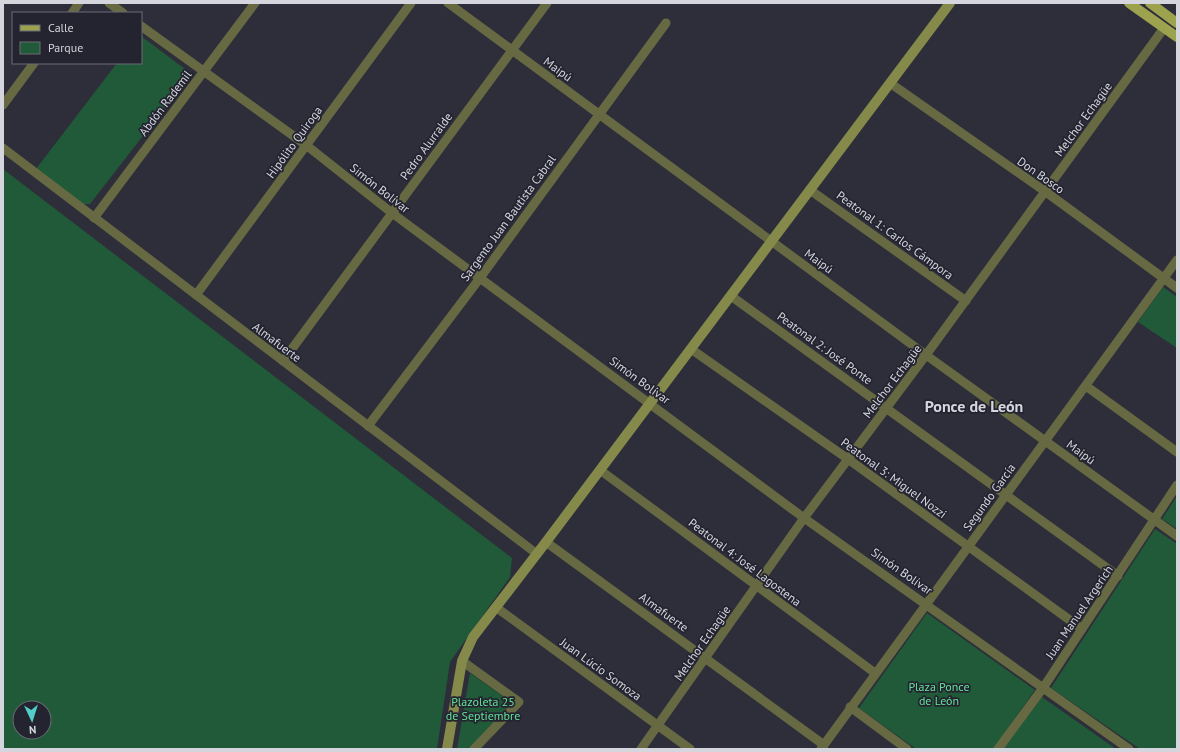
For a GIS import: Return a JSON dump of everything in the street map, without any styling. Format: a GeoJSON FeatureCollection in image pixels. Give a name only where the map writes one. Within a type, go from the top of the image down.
{"type":"FeatureCollection","features":[{"type":"Feature","properties":{"kind":"main road"},"geometry":{"type":"LineString","coordinates":[[447,749],[462,661],[473,637],[497,608],[950,3]]}},
{"type":"Feature","properties":{"kind":"main road"},"geometry":{"type":"LineString","coordinates":[[1129,3],[1177,37]]}},
{"type":"Feature","properties":{"kind":"main road"},"geometry":{"type":"LineString","coordinates":[[1150,3],[1176,18]]}},
{"type":"Feature","properties":{"kind":"street"},"geometry":{"type":"LineString","coordinates":[[73,12],[79,3]]}},
{"type":"Feature","properties":{"kind":"street"},"geometry":{"type":"LineString","coordinates":[[109,3],[122,12]]}},
{"type":"Feature","properties":{"kind":"street","name":"Abdón Rademil"},"geometry":{"type":"LineString","coordinates":[[94,218],[255,3]]}},
{"type":"Feature","properties":{"kind":"street","name":"Hipólito Quiroga"},"geometry":{"type":"LineString","coordinates":[[196,295],[411,3]]}},
{"type":"Feature","properties":{"kind":"street","name":"Maipú"},"geometry":{"type":"LineString","coordinates":[[448,3],[926,355],[1177,536]]}},
{"type":"Feature","properties":{"kind":"street","name":"Pedro Alurralde"},"geometry":{"type":"LineString","coordinates":[[283,361],[546,3]]}},
{"type":"Feature","properties":{"kind":"street","name":"Sargento Juan Bautista Cabral"},"geometry":{"type":"LineString","coordinates":[[368,426],[480,278],[666,23]]}},
{"type":"Feature","properties":{"kind":"street","name":"Simón Bolívar"},"geometry":{"type":"LineString","coordinates":[[142,27],[306,145],[392,213],[651,403],[804,518],[1130,749]]}},
{"type":"Feature","properties":{"kind":"street","name":"Melchor Echagüe"},"geometry":{"type":"LineString","coordinates":[[641,749],[804,518],[966,301],[1164,28]]}},
{"type":"Feature","properties":{"kind":"street"},"geometry":{"type":"LineString","coordinates":[[3,105],[33,64]]}},
{"type":"Feature","properties":{"kind":"street","name":"Don Bosco"},"geometry":{"type":"LineString","coordinates":[[890,84],[1046,192],[1177,288]]}},
{"type":"Feature","properties":{"kind":"street","name":"Almafuerte"},"geometry":{"type":"LineString","coordinates":[[3,148],[537,554]]}},
{"type":"Feature","properties":{"kind":"street","name":"Peatonal 1: Carlos Cámpora"},"geometry":{"type":"LineString","coordinates":[[810,190],[966,301]]}},
{"type":"Feature","properties":{"kind":"street","name":"Segundo García"},"geometry":{"type":"LineString","coordinates":[[822,747],[1177,260]]}},
{"type":"Feature","properties":{"kind":"street","name":"Peatonal 2: José Ponte"},"geometry":{"type":"LineString","coordinates":[[731,296],[1118,576]]}},
{"type":"Feature","properties":{"kind":"street","name":"Peatonal 3: Miguel Nozzi"},"geometry":{"type":"LineString","coordinates":[[691,349],[848,459],[967,547],[1082,629]]}},
{"type":"Feature","properties":{"kind":"street"},"geometry":{"type":"LineString","coordinates":[[1086,386],[1177,452]]}},
{"type":"Feature","properties":{"kind":"street","name":"Peatonal 4: José Lagostena"},"geometry":{"type":"LineString","coordinates":[[600,470],[875,673]]}},
{"type":"Feature","properties":{"kind":"street","name":"Juan Manuel Argerich"},"geometry":{"type":"LineString","coordinates":[[998,749],[1043,688],[1177,485]]}},
{"type":"Feature","properties":{"kind":"street","name":"Almafuerte"},"geometry":{"type":"LineString","coordinates":[[546,542],[706,658],[822,747]]}},
{"type":"Feature","properties":{"kind":"street","name":"Juan Lúcio Somoza"},"geometry":{"type":"LineString","coordinates":[[497,608],[690,749]]}},
{"type":"Feature","properties":{"kind":"street"},"geometry":{"type":"LineString","coordinates":[[462,661],[519,702],[474,749]]}},
{"type":"Feature","properties":{"kind":"street"},"geometry":{"type":"LineString","coordinates":[[850,707],[908,749]]}},
{"type":"Feature","properties":{"kind":"green space"},"geometry":{"type":"Polygon","coordinates":[[[142,37],[185,69],[188,73],[187,79],[90,204],[83,204],[36,169],[116,64],[142,64],[142,37]]]}},
{"type":"Feature","properties":{"kind":"green space"},"geometry":{"type":"Polygon","coordinates":[[[3,169],[512,558],[510,577],[450,662],[437,749],[3,749],[3,169]]]}},
{"type":"Feature","properties":{"kind":"green space"},"geometry":{"type":"Polygon","coordinates":[[[1163,287],[1177,297],[1177,348],[1138,322],[1163,287]]]}},
{"type":"Feature","properties":{"kind":"green space"},"geometry":{"type":"Polygon","coordinates":[[[1177,496],[1177,529],[1162,519],[1177,496]]]}},
{"type":"Feature","properties":{"kind":"green space"},"geometry":{"type":"Polygon","coordinates":[[[1155,529],[1177,544],[1177,749],[1140,749],[1051,688],[1155,529]]]}},
{"type":"Feature","properties":{"kind":"green space","name":"Plaza Ponce de León"},"geometry":{"type":"Polygon","coordinates":[[[927,613],[1035,690],[993,749],[916,749],[859,708],[927,613]]]}},
{"type":"Feature","properties":{"kind":"green space","name":"Plazoleta 25 de Septiembre"},"geometry":{"type":"Polygon","coordinates":[[[470,673],[511,702],[473,749],[457,749],[470,673]]]}},
{"type":"Feature","properties":{"kind":"green space"},"geometry":{"type":"Polygon","coordinates":[[[1042,697],[1116,749],[1003,749],[1042,697]]]}},
{"type":"Feature","properties":{"kind":"district","name":"Ponce de León"},"geometry":{"type":"Point","coordinates":[974,406]}}]}
